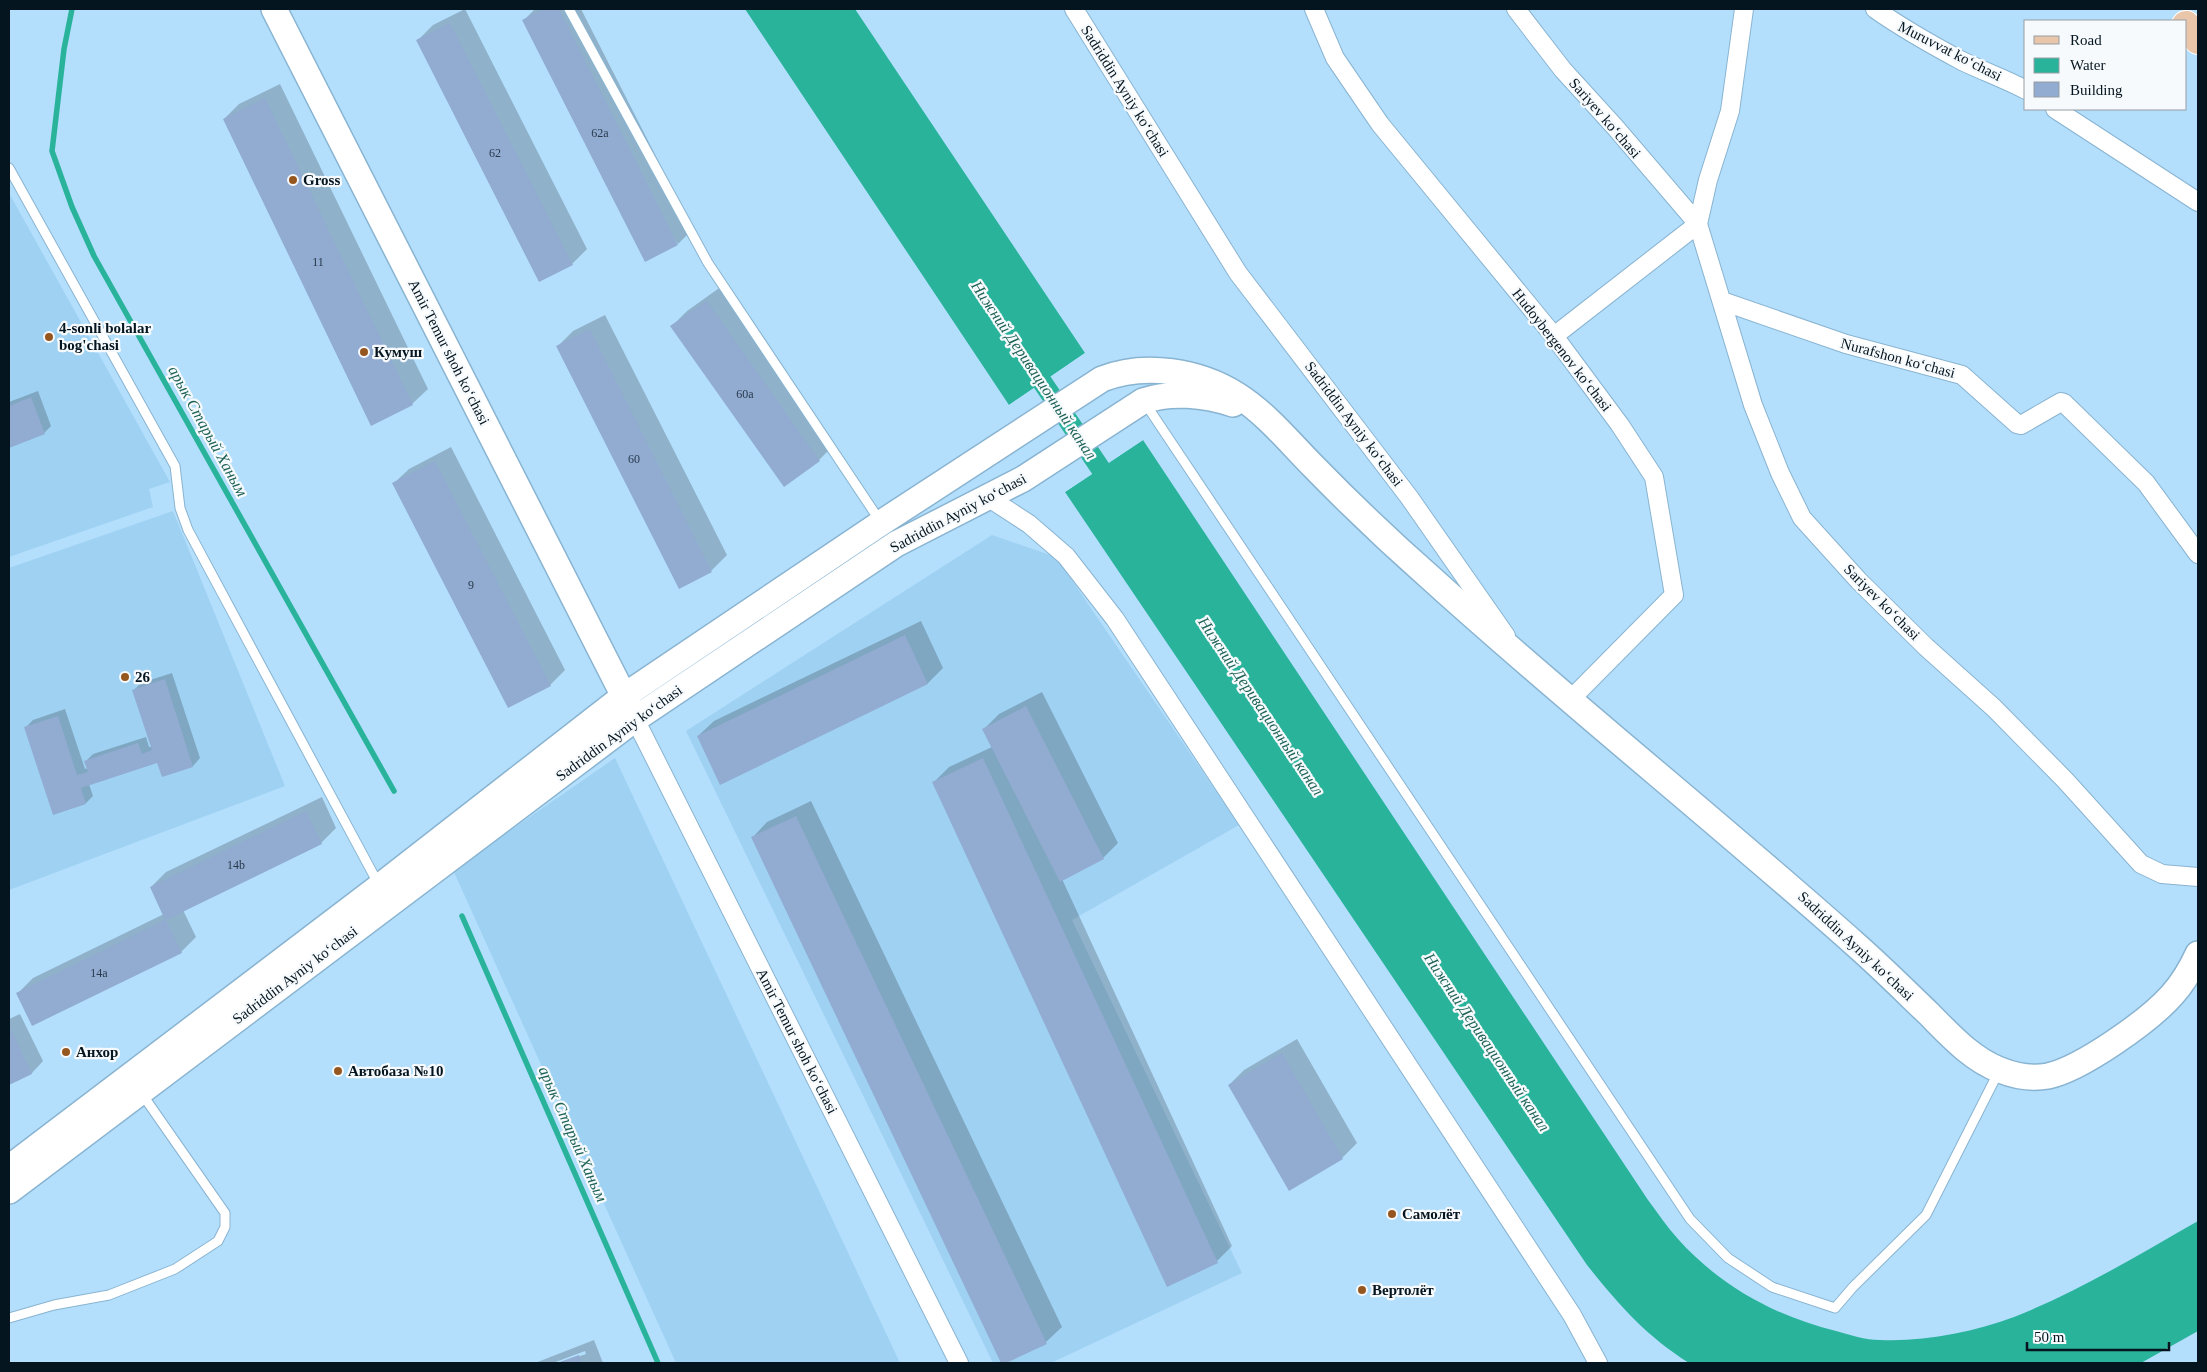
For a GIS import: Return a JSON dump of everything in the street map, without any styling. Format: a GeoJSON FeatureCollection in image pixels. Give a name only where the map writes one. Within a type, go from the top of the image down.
{"type":"FeatureCollection","features":[{"type":"Feature","properties":{"kind":"main road","name":"Amir Temur shoh ko‘chasi"},"geometry":{"type":"LineString","coordinates":[[274,9],[635,719]]}},
{"type":"Feature","properties":{"kind":"main road"},"geometry":{"type":"LineString","coordinates":[[2171,9],[2181,20]]}},
{"type":"Feature","properties":{"kind":"main road"},"geometry":{"type":"LineString","coordinates":[[2187,26],[2198,40]]}},
{"type":"Feature","properties":{"kind":"main road","name":"Sadriddin Ayniy ko‘chasi"},"geometry":{"type":"LineString","coordinates":[[9,1168],[380,887],[624,696],[881,523],[998,449],[1102,379],[1122,372],[1142,370],[1192,376],[1236,394],[1259,412],[1366,520],[1524,661],[1775,872],[1871,958],[1954,1039],[1982,1061],[1999,1070],[2032,1077],[2060,1072],[2074,1066],[2131,1029],[2167,1000],[2182,984],[2198,954]]}},
{"type":"Feature","properties":{"kind":"main road","name":"Sadriddin Ayniy ko‘chasi"},"geometry":{"type":"LineString","coordinates":[[9,1191],[635,719],[896,544],[1023,479],[1134,407],[1153,397],[1177,396],[1218,400],[1244,408],[1259,416],[1276,429]]}},
{"type":"Feature","properties":{"kind":"street","name":"Sadriddin Ayniy ko‘chasi"},"geometry":{"type":"LineString","coordinates":[[1074,9],[1238,273],[1410,497],[1524,661]]}},
{"type":"Feature","properties":{"kind":"street","name":"Hudoybergenov ko‘chasi"},"geometry":{"type":"LineString","coordinates":[[1314,9],[1335,58],[1380,124],[1554,336],[1620,425],[1654,477],[1674,595],[1570,700]]}},
{"type":"Feature","properties":{"kind":"street","name":"Sariyev ko‘chasi"},"geometry":{"type":"LineString","coordinates":[[1516,9],[1562,70],[1615,127],[1698,224],[1753,405],[1780,473],[1802,518],[1859,581],[1926,647],[1994,708],[2141,864],[2162,874],[2198,877]]}},
{"type":"Feature","properties":{"kind":"street"},"geometry":{"type":"LineString","coordinates":[[1554,336],[1698,224],[1708,180],[1730,111],[1744,9]]}},
{"type":"Feature","properties":{"kind":"street","name":"Muruvvat ko‘chasi"},"geometry":{"type":"LineString","coordinates":[[1875,9],[1964,62],[1998,75],[2024,89]]}},
{"type":"Feature","properties":{"kind":"street"},"geometry":{"type":"LineString","coordinates":[[2056,110],[2198,202]]}},
{"type":"Feature","properties":{"kind":"street","name":"Nurafshon ko‘chasi"},"geometry":{"type":"LineString","coordinates":[[1722,301],[1846,344],[1962,375],[2017,424],[2021,425],[2061,402],[2064,403],[2146,483],[2198,554]]}},
{"type":"Feature","properties":{"kind":"street"},"geometry":{"type":"LineString","coordinates":[[989,498],[1029,524],[1066,556],[1115,619],[1572,1315],[1598,1363]]}},
{"type":"Feature","properties":{"kind":"street","name":"Amir Temur shoh ko‘chasi"},"geometry":{"type":"LineString","coordinates":[[635,719],[959,1363]]}},
{"type":"Feature","properties":{"kind":"lane"},"geometry":{"type":"LineString","coordinates":[[569,9],[708,263],[881,523]]}},
{"type":"Feature","properties":{"kind":"lane"},"geometry":{"type":"LineString","coordinates":[[9,168],[175,466],[180,508],[188,530],[380,887]]}},
{"type":"Feature","properties":{"kind":"lane"},"geometry":{"type":"LineString","coordinates":[[1134,407],[1690,1219],[1728,1258],[1772,1287],[1835,1308],[1853,1287],[1926,1215],[1999,1070]]}},
{"type":"Feature","properties":{"kind":"lane"},"geometry":{"type":"LineString","coordinates":[[9,1318],[54,1305],[109,1296],[174,1269],[218,1241],[225,1227],[225,1212],[140,1091]]}},
{"type":"Feature","properties":{"kind":"shaded area","name":"4-sonli bolalar bog'chasi"},"geometry":{"type":"Polygon","coordinates":[[[9,193],[170,482],[149,489],[153,507],[9,557],[9,193]]]}},
{"type":"Feature","properties":{"kind":"shaded area","name":"26"},"geometry":{"type":"Polygon","coordinates":[[[173,511],[285,786],[9,890],[9,568],[173,511]]]}},
{"type":"Feature","properties":{"kind":"shaded area"},"geometry":{"type":"Polygon","coordinates":[[[992,535],[1056,557],[1239,825],[1072,920],[1242,1273],[1051,1363],[993,1363],[686,731],[992,535]]]}},
{"type":"Feature","properties":{"kind":"shaded area"},"geometry":{"type":"Polygon","coordinates":[[[615,758],[900,1363],[676,1363],[453,870],[615,758]]]}},
{"type":"Feature","properties":{"kind":"water"},"geometry":{"type":"Polygon","coordinates":[[[745,9],[855,9],[1085,353],[1009,405],[745,9]]]}},
{"type":"Feature","properties":{"kind":"water"},"geometry":{"type":"Polygon","coordinates":[[[1143,440],[1648,1200],[1666,1225],[1694,1256],[1730,1285],[1750,1297],[1770,1308],[1813,1325],[1869,1339],[1931,1338],[1982,1327],[2038,1307],[2108,1272],[2198,1221],[2198,1331],[2141,1363],[1689,1363],[1659,1342],[1622,1306],[1587,1265],[1065,492],[1143,440]]]}},
{"type":"Feature","properties":{"kind":"pier"},"geometry":{"type":"Polygon","coordinates":[[[1085,353],[1086,355],[1010,407],[1009,405],[1085,353]]]}},
{"type":"Feature","properties":{"kind":"pier"},"geometry":{"type":"Polygon","coordinates":[[[1142,438],[1143,440],[1065,492],[1064,490],[1142,438]]]}},
{"type":"Feature","properties":{"kind":"building"},"geometry":{"type":"Polygon","coordinates":[[[544,9],[559,9],[678,245],[645,262],[522,20],[544,9]]]}},
{"type":"Feature","properties":{"kind":"building"},"geometry":{"type":"Polygon","coordinates":[[[450,23],[573,265],[539,282],[416,40],[450,23]]]}},
{"type":"Feature","properties":{"kind":"building"},"geometry":{"type":"Polygon","coordinates":[[[265,98],[413,405],[371,426],[223,119],[265,98]]]}},
{"type":"Feature","properties":{"kind":"building"},"geometry":{"type":"Polygon","coordinates":[[[707,301],[820,461],[784,487],[670,326],[707,301]]]}},
{"type":"Feature","properties":{"kind":"building"},"geometry":{"type":"Polygon","coordinates":[[[590,329],[712,572],[679,589],[556,346],[590,329]]]}},
{"type":"Feature","properties":{"kind":"building"},"geometry":{"type":"Polygon","coordinates":[[[31,397],[45,434],[9,448],[9,406],[31,397]]]}},
{"type":"Feature","properties":{"kind":"building"},"geometry":{"type":"Polygon","coordinates":[[[435,461],[551,686],[508,708],[392,483],[435,461]]]}},
{"type":"Feature","properties":{"kind":"building"},"geometry":{"type":"Polygon","coordinates":[[[905,635],[928,684],[720,785],[697,736],[905,635]]]}},
{"type":"Feature","properties":{"kind":"building"},"geometry":{"type":"Polygon","coordinates":[[[165,679],[193,767],[162,777],[157,763],[81,788],[86,804],[53,815],[24,727],[58,716],[77,775],[88,772],[84,761],[138,743],[142,754],[152,750],[132,690],[165,679]]]}},
{"type":"Feature","properties":{"kind":"building"},"geometry":{"type":"Polygon","coordinates":[[[1026,706],[1104,859],[1060,882],[982,729],[1026,706]]]}},
{"type":"Feature","properties":{"kind":"building"},"geometry":{"type":"Polygon","coordinates":[[[983,758],[1218,1263],[1167,1287],[932,782],[983,758]]]}},
{"type":"Feature","properties":{"kind":"building"},"geometry":{"type":"Polygon","coordinates":[[[306,811],[322,844],[166,920],[182,953],[32,1026],[16,993],[165,920],[150,887],[306,811]]]}},
{"type":"Feature","properties":{"kind":"building"},"geometry":{"type":"Polygon","coordinates":[[[796,816],[1047,1344],[1006,1363],[1001,1363],[751,837],[796,816]]]}},
{"type":"Feature","properties":{"kind":"building"},"geometry":{"type":"Polygon","coordinates":[[[9,1025],[32,1074],[9,1085],[9,1025]]]}},
{"type":"Feature","properties":{"kind":"building"},"geometry":{"type":"Polygon","coordinates":[[[1282,1053],[1343,1159],[1289,1191],[1228,1085],[1282,1053]]]}},
{"type":"Feature","properties":{"kind":"building"},"geometry":{"type":"Polygon","coordinates":[[[579,1355],[582,1363],[557,1363],[579,1355]]]}},
{"type":"Feature","properties":{"kind":"waterway","name":"арык Старый Ханым"},"geometry":{"type":"LineString","coordinates":[[72,9],[64,49],[52,151],[72,207],[94,256],[394,791]]}},
{"type":"Feature","properties":{"kind":"waterway","name":"Нижний Деривационный канал"},"geometry":{"type":"LineString","coordinates":[[1028,361],[1115,490]]}},
{"type":"Feature","properties":{"kind":"waterway","name":"арык Старый Ханым"},"geometry":{"type":"LineString","coordinates":[[462,916],[658,1363]]}},
{"type":"Feature","properties":{"kind":"place","name":"Gross"},"geometry":{"type":"Point","coordinates":[293,180]}},
{"type":"Feature","properties":{"kind":"place","name":"4-sonli bolalar bog'chasi"},"geometry":{"type":"Point","coordinates":[49,337]}},
{"type":"Feature","properties":{"kind":"place","name":"Кумуш"},"geometry":{"type":"Point","coordinates":[364,352]}},
{"type":"Feature","properties":{"kind":"place","name":"26"},"geometry":{"type":"Point","coordinates":[125,677]}},
{"type":"Feature","properties":{"kind":"place","name":"Анхор"},"geometry":{"type":"Point","coordinates":[66,1052]}},
{"type":"Feature","properties":{"kind":"place","name":"Автобаза №10"},"geometry":{"type":"Point","coordinates":[338,1071]}},
{"type":"Feature","properties":{"kind":"place","name":"Самолёт"},"geometry":{"type":"Point","coordinates":[1392,1214]}},
{"type":"Feature","properties":{"kind":"place","name":"Вертолёт"},"geometry":{"type":"Point","coordinates":[1362,1290]}}]}
